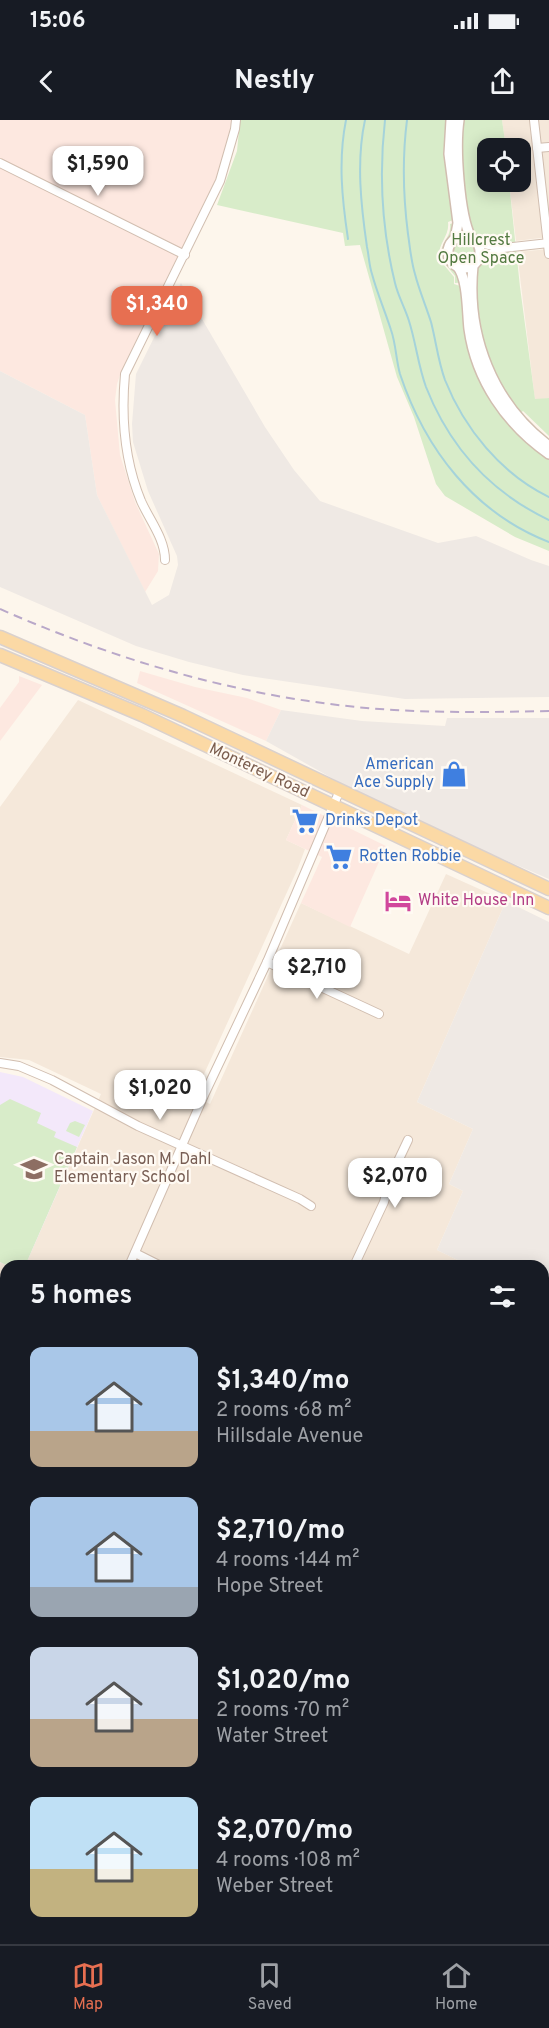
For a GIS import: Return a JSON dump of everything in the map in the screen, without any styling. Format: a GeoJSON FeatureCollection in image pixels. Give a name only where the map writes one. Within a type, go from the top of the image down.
{"type":"FeatureCollection","features":[{"type":"Feature","properties":{"kind":"main road","name":"Monterey Road"},"geometry":{"type":"LineString","coordinates":[[0,637],[183,716],[549,889]]}},
{"type":"Feature","properties":{"kind":"main road","name":"Monterey Road"},"geometry":{"type":"LineString","coordinates":[[0,655],[115,704],[549,908]]}},
{"type":"Feature","properties":{"kind":"main road"},"geometry":{"type":"LineString","coordinates":[[115,704],[121,689]]}},
{"type":"Feature","properties":{"kind":"street"},"geometry":{"type":"LineString","coordinates":[[165,560],[165,549],[141,500],[124,443],[122,408],[125,374],[220,181],[236,120]]}},
{"type":"Feature","properties":{"kind":"street"},"geometry":{"type":"LineString","coordinates":[[451,120],[449,154],[458,223],[455,239]]}},
{"type":"Feature","properties":{"kind":"street"},"geometry":{"type":"LineString","coordinates":[[459,120],[458,167],[465,225],[480,250],[476,263],[472,298],[476,329],[488,371],[496,387],[515,414],[549,446]]}},
{"type":"Feature","properties":{"kind":"street"},"geometry":{"type":"LineString","coordinates":[[534,120],[549,254]]}},
{"type":"Feature","properties":{"kind":"street"},"geometry":{"type":"LineString","coordinates":[[537,148],[549,147]]}},
{"type":"Feature","properties":{"kind":"street"},"geometry":{"type":"LineString","coordinates":[[0,163],[185,255]]}},
{"type":"Feature","properties":{"kind":"street"},"geometry":{"type":"LineString","coordinates":[[548,243],[503,248],[463,236],[450,244],[448,253],[462,272],[475,358],[487,386],[511,421],[539,448],[549,454]]}},
{"type":"Feature","properties":{"kind":"street"},"geometry":{"type":"LineString","coordinates":[[457,266],[464,268],[503,248]]}},
{"type":"Feature","properties":{"kind":"street"},"geometry":{"type":"LineString","coordinates":[[132,1260],[267,963],[340,790]]}},
{"type":"Feature","properties":{"kind":"street"},"geometry":{"type":"LineString","coordinates":[[267,963],[379,1014]]}},
{"type":"Feature","properties":{"kind":"street"},"geometry":{"type":"LineString","coordinates":[[0,1063],[19,1066],[52,1080],[138,1126],[311,1206]]}},
{"type":"Feature","properties":{"kind":"street"},"geometry":{"type":"LineString","coordinates":[[357,1260],[384,1202],[391,1176],[408,1140]]}},
{"type":"Feature","properties":{"kind":"street"},"geometry":{"type":"LineString","coordinates":[[135,1253],[149,1260]]}},
{"type":"Feature","properties":{"kind":"shaded area"},"geometry":{"type":"Polygon","coordinates":[[[0,120],[232,120],[223,159],[206,204],[151,311],[117,384],[115,400],[120,455],[135,502],[159,554],[158,571],[145,592],[97,495],[85,415],[0,371],[0,120]]]}},
{"type":"Feature","properties":{"kind":"shaded area"},"geometry":{"type":"Polygon","coordinates":[[[502,120],[549,120],[549,237],[516,241],[510,192],[531,192],[531,138],[505,138],[502,120]]]}},
{"type":"Feature","properties":{"kind":"shaded area"},"geometry":{"type":"Polygon","coordinates":[[[549,249],[549,398],[535,400],[517,252],[549,249]]]}},
{"type":"Feature","properties":{"kind":"shaded area"},"geometry":{"type":"Polygon","coordinates":[[[181,283],[265,427],[294,470],[320,501],[438,543],[476,536],[549,566],[549,697],[405,699],[243,675],[136,646],[0,587],[0,371],[85,415],[97,495],[152,605],[169,595],[178,565],[177,556],[148,491],[133,442],[132,424],[136,374],[181,283]]]}},
{"type":"Feature","properties":{"kind":"shaded area"},"geometry":{"type":"Polygon","coordinates":[[[140,671],[195,687],[247,698],[281,710],[266,741],[137,683],[140,671]]]}},
{"type":"Feature","properties":{"kind":"shaded area"},"geometry":{"type":"Polygon","coordinates":[[[19,676],[42,685],[0,741],[0,708],[19,682],[19,676]]]}},
{"type":"Feature","properties":{"kind":"shaded area"},"geometry":{"type":"Polygon","coordinates":[[[78,700],[302,805],[286,840],[305,849],[298,868],[194,1096],[210,1104],[301,903],[409,954],[446,874],[506,901],[417,1102],[473,1129],[449,1184],[463,1191],[437,1250],[458,1260],[28,1260],[101,1094],[29,1060],[0,1057],[0,807],[78,700]]]}},
{"type":"Feature","properties":{"kind":"shaded area"},"geometry":{"type":"Polygon","coordinates":[[[281,710],[362,721],[445,726],[447,718],[549,718],[549,879],[385,808],[266,741],[281,710]]]}},
{"type":"Feature","properties":{"kind":"shaded area"},"geometry":{"type":"Polygon","coordinates":[[[302,805],[386,846],[350,927],[301,903],[322,857],[286,840],[302,805]]]}},
{"type":"Feature","properties":{"kind":"shaded area"},"geometry":{"type":"Polygon","coordinates":[[[506,901],[549,922],[549,1260],[458,1260],[437,1250],[463,1191],[449,1184],[473,1129],[417,1102],[506,901]]]}},
{"type":"Feature","properties":{"kind":"shaded area","name":"Captain Jason M. Dahl Elementary School"},"geometry":{"type":"Polygon","coordinates":[[[0,1072],[23,1077],[93,1111],[28,1260],[0,1260],[0,1072]]]}},
{"type":"Feature","properties":{"kind":"green space"},"geometry":{"type":"Polygon","coordinates":[[[240,120],[447,120],[446,154],[453,220],[448,222],[439,259],[454,277],[454,284],[460,286],[466,333],[538,451],[549,459],[549,551],[515,537],[445,496],[436,484],[414,417],[397,377],[360,245],[345,246],[343,233],[217,205],[237,151],[240,120]]]}},
{"type":"Feature","properties":{"kind":"green space","name":"Hillcrest Open Space"},"geometry":{"type":"Polygon","coordinates":[[[459,120],[502,120],[505,138],[477,138],[477,192],[510,192],[535,399],[549,398],[549,436],[523,411],[520,413],[493,370],[485,346],[474,282],[455,283],[455,276],[441,259],[450,224],[454,223],[459,120]]]}},
{"type":"Feature","properties":{"kind":"green space","name":"Captain Jason M. Dahl Elementary School"},"geometry":{"type":"Polygon","coordinates":[[[10,1099],[41,1113],[37,1123],[56,1132],[54,1137],[77,1147],[28,1260],[0,1260],[0,1105],[10,1099]]]}},
{"type":"Feature","properties":{"kind":"green space"},"geometry":{"type":"Polygon","coordinates":[[[75,1121],[85,1125],[79,1137],[66,1131],[70,1123],[75,1121]]]}},
{"type":"Feature","properties":{"kind":"waterway"},"geometry":{"type":"LineString","coordinates":[[346,120],[342,150],[342,180],[348,239]]}},
{"type":"Feature","properties":{"kind":"waterway"},"geometry":{"type":"LineString","coordinates":[[365,120],[360,184],[370,264],[393,335],[400,374],[411,402],[438,452],[475,496],[522,530],[549,542]]}},
{"type":"Feature","properties":{"kind":"waterway"},"geometry":{"type":"LineString","coordinates":[[385,120],[382,181],[387,243],[396,288],[409,321],[426,387],[447,430],[474,466],[508,496],[549,520]]}},
{"type":"Feature","properties":{"kind":"waterway"},"geometry":{"type":"LineString","coordinates":[[407,120],[404,177],[406,220],[412,264],[431,322],[445,380],[463,415],[486,448],[515,476],[549,497]]}},
{"type":"Feature","properties":{"kind":"railway"},"geometry":{"type":"LineString","coordinates":[[0,609],[47,629],[144,663],[193,677],[293,699],[343,706],[413,711],[549,711]]}},
{"type":"Feature","properties":{"kind":"place","name":"American Ace Supply"},"geometry":{"type":"Point","coordinates":[454,774]}},
{"type":"Feature","properties":{"kind":"place","name":"Drinks Depot"},"geometry":{"type":"Point","coordinates":[305,821]}},
{"type":"Feature","properties":{"kind":"place","name":"Rotten Robbie"},"geometry":{"type":"Point","coordinates":[339,857]}},
{"type":"Feature","properties":{"kind":"place","name":"White House Inn"},"geometry":{"type":"Point","coordinates":[398,901]}},
{"type":"Feature","properties":{"kind":"place","name":"Captain Jason M. Dahl Elementary School"},"geometry":{"type":"Point","coordinates":[34,1169]}}]}
